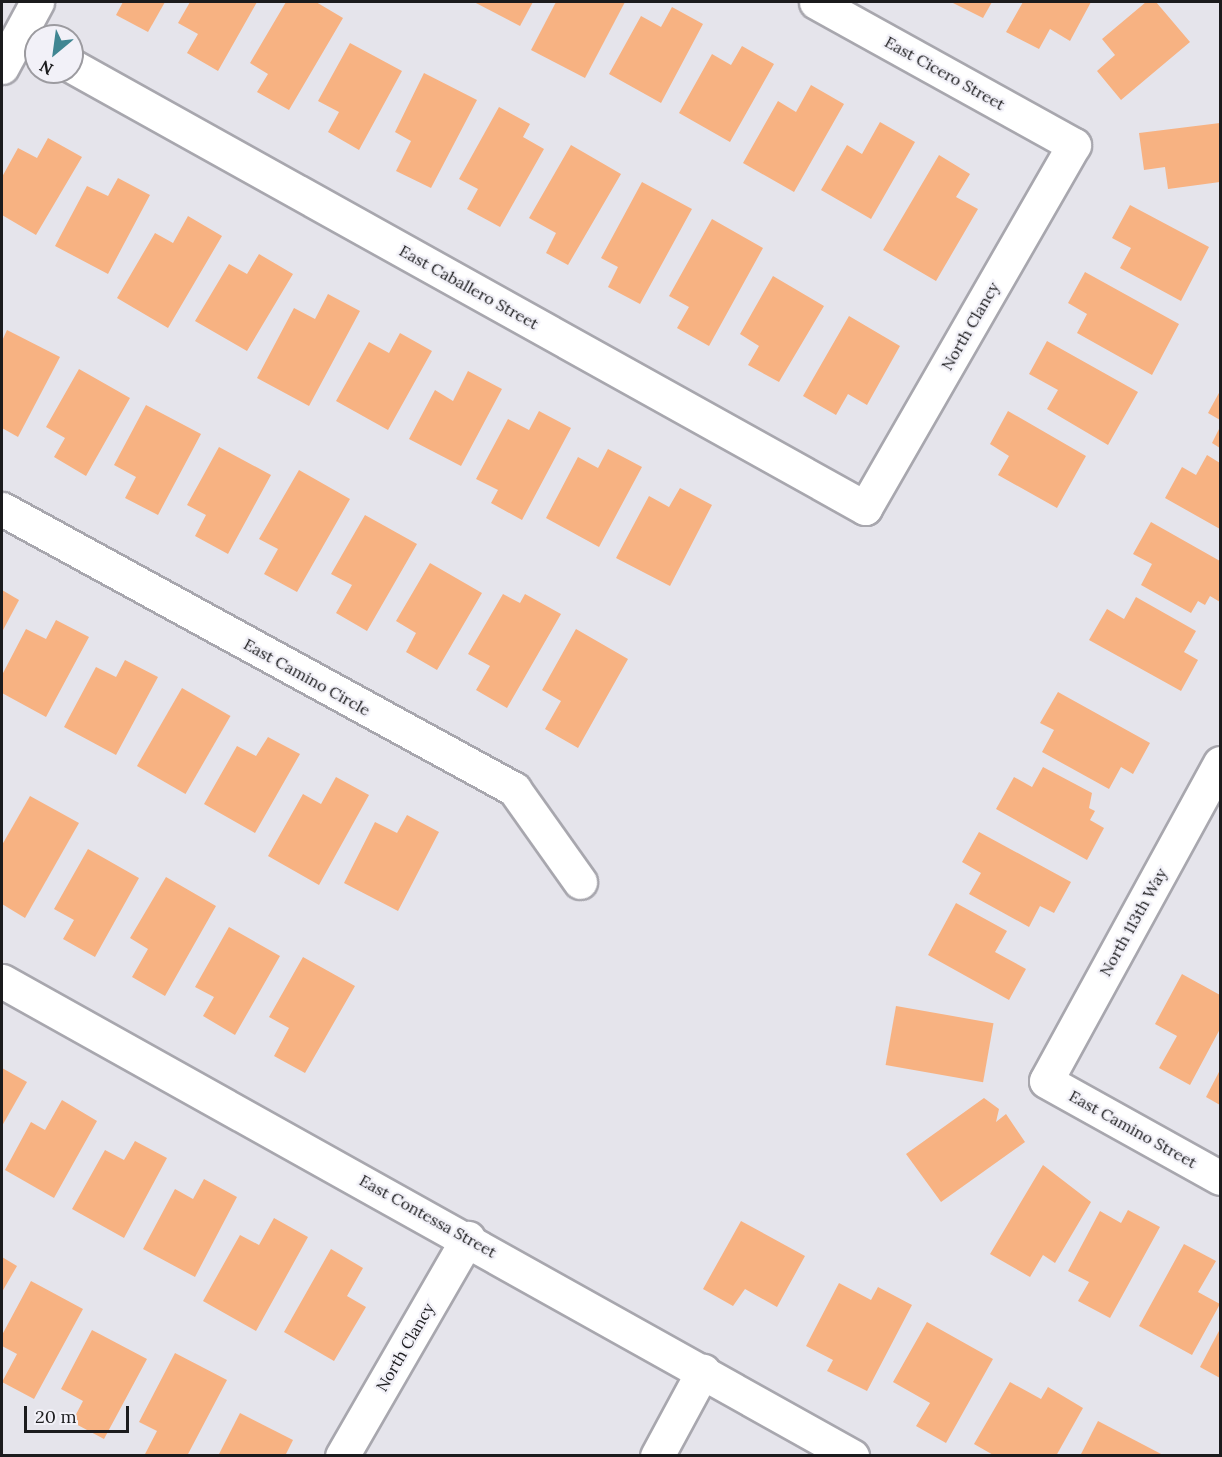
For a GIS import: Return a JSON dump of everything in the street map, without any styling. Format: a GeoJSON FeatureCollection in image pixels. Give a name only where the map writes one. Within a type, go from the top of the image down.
{"type":"FeatureCollection","features":[{"type":"Feature","properties":{"kind":"street"},"geometry":{"type":"LineString","coordinates":[[31,24],[37,2]]}},
{"type":"Feature","properties":{"kind":"street","name":"East Cicero Street"},"geometry":{"type":"LineString","coordinates":[[816,2],[1074,145]]}},
{"type":"Feature","properties":{"kind":"street"},"geometry":{"type":"LineString","coordinates":[[2,67],[24,44]]}},
{"type":"Feature","properties":{"kind":"street","name":"East Caballero Street"},"geometry":{"type":"LineString","coordinates":[[84,73],[865,508]]}},
{"type":"Feature","properties":{"kind":"street","name":"North Clancy"},"geometry":{"type":"LineString","coordinates":[[865,508],[1074,145]]}},
{"type":"Feature","properties":{"kind":"street","name":"East Camino Circle"},"geometry":{"type":"LineString","coordinates":[[2,509],[514,789],[580,882]]}},
{"type":"Feature","properties":{"kind":"street","name":"North 113th Way"},"geometry":{"type":"LineString","coordinates":[[1046,1081],[1221,763]]}},
{"type":"Feature","properties":{"kind":"street","name":"East Contessa Street"},"geometry":{"type":"LineString","coordinates":[[2,981],[468,1238],[852,1455]]}},
{"type":"Feature","properties":{"kind":"street","name":"East Camino Street"},"geometry":{"type":"LineString","coordinates":[[1046,1081],[1221,1178]]}},
{"type":"Feature","properties":{"kind":"street","name":"North Clancy"},"geometry":{"type":"LineString","coordinates":[[342,1455],[468,1238]]}},
{"type":"Feature","properties":{"kind":"street"},"geometry":{"type":"LineString","coordinates":[[657,1455],[702,1371]]}},
{"type":"Feature","properties":{"kind":"building"},"geometry":{"type":"Polygon","coordinates":[[[123,2],[165,2],[148,32],[116,15],[123,2]]]}},
{"type":"Feature","properties":{"kind":"building"},"geometry":{"type":"Polygon","coordinates":[[[190,2],[257,2],[218,71],[187,53],[198,34],[178,23],[190,2]]]}},
{"type":"Feature","properties":{"kind":"building"},"geometry":{"type":"Polygon","coordinates":[[[286,2],[316,2],[343,18],[289,110],[257,92],[268,74],[250,63],[286,2]]]}},
{"type":"Feature","properties":{"kind":"building"},"geometry":{"type":"Polygon","coordinates":[[[474,2],[533,2],[520,26],[474,2]]]}},
{"type":"Feature","properties":{"kind":"building"},"geometry":{"type":"Polygon","coordinates":[[[556,2],[625,2],[585,78],[531,50],[556,2]]]}},
{"type":"Feature","properties":{"kind":"building"},"geometry":{"type":"Polygon","coordinates":[[[951,2],[992,2],[983,18],[951,2]]]}},
{"type":"Feature","properties":{"kind":"building"},"geometry":{"type":"Polygon","coordinates":[[[1023,2],[1091,2],[1070,41],[1050,29],[1039,49],[1006,32],[1023,2]]]}},
{"type":"Feature","properties":{"kind":"building"},"geometry":{"type":"Polygon","coordinates":[[[1146,2],[1156,2],[1190,42],[1121,100],[1097,71],[1115,55],[1102,39],[1146,2]]]}},
{"type":"Feature","properties":{"kind":"building"},"geometry":{"type":"Polygon","coordinates":[[[672,7],[703,24],[661,103],[609,74],[641,16],[661,27],[672,7]]]}},
{"type":"Feature","properties":{"kind":"building"},"geometry":{"type":"Polygon","coordinates":[[[350,43],[402,71],[359,150],[328,132],[339,112],[318,101],[350,43]]]}},
{"type":"Feature","properties":{"kind":"building"},"geometry":{"type":"Polygon","coordinates":[[[742,46],[774,64],[730,142],[679,113],[712,54],[731,65],[742,46]]]}},
{"type":"Feature","properties":{"kind":"building"},"geometry":{"type":"Polygon","coordinates":[[[424,73],[477,100],[431,188],[396,171],[411,141],[395,132],[424,73]]]}},
{"type":"Feature","properties":{"kind":"building"},"geometry":{"type":"Polygon","coordinates":[[[811,85],[844,104],[794,192],[743,163],[778,101],[796,112],[811,85]]]}},
{"type":"Feature","properties":{"kind":"building"},"geometry":{"type":"Polygon","coordinates":[[[499,107],[530,124],[523,137],[544,149],[500,227],[467,209],[478,189],[459,179],[499,107]]]}},
{"type":"Feature","properties":{"kind":"building"},"geometry":{"type":"Polygon","coordinates":[[[880,122],[915,142],[871,219],[821,190],[847,145],[862,154],[880,122]]]}},
{"type":"Feature","properties":{"kind":"building"},"geometry":{"type":"Polygon","coordinates":[[[1220,123],[1220,182],[1168,189],[1165,167],[1144,170],[1139,133],[1220,123]]]}},
{"type":"Feature","properties":{"kind":"building"},"geometry":{"type":"Polygon","coordinates":[[[48,138],[82,157],[36,235],[2,215],[2,177],[18,148],[37,158],[48,138]]]}},
{"type":"Feature","properties":{"kind":"building"},"geometry":{"type":"Polygon","coordinates":[[[571,145],[621,174],[568,265],[546,253],[556,233],[529,218],[571,145]]]}},
{"type":"Feature","properties":{"kind":"building"},"geometry":{"type":"Polygon","coordinates":[[[939,155],[970,174],[956,197],[978,209],[936,281],[883,250],[939,155]]]}},
{"type":"Feature","properties":{"kind":"building"},"geometry":{"type":"Polygon","coordinates":[[[118,178],[150,195],[108,274],[55,246],[87,186],[108,196],[118,178]]]}},
{"type":"Feature","properties":{"kind":"building"},"geometry":{"type":"Polygon","coordinates":[[[642,182],[692,209],[640,304],[608,287],[618,267],[601,258],[642,182]]]}},
{"type":"Feature","properties":{"kind":"building"},"geometry":{"type":"Polygon","coordinates":[[[1130,205],[1209,247],[1181,301],[1120,268],[1131,248],[1112,238],[1130,205]]]}},
{"type":"Feature","properties":{"kind":"building"},"geometry":{"type":"Polygon","coordinates":[[[188,216],[222,236],[168,328],[117,298],[155,233],[173,243],[188,216]]]}},
{"type":"Feature","properties":{"kind":"building"},"geometry":{"type":"Polygon","coordinates":[[[712,219],[763,248],[709,346],[677,328],[689,307],[669,296],[712,219]]]}},
{"type":"Feature","properties":{"kind":"building"},"geometry":{"type":"Polygon","coordinates":[[[259,254],[293,274],[247,351],[195,321],[229,264],[247,274],[259,254]]]}},
{"type":"Feature","properties":{"kind":"building"},"geometry":{"type":"Polygon","coordinates":[[[1085,272],[1179,324],[1152,375],[1077,333],[1087,314],[1068,303],[1085,272]]]}},
{"type":"Feature","properties":{"kind":"building"},"geometry":{"type":"Polygon","coordinates":[[[773,276],[824,306],[779,382],[748,365],[759,346],[740,334],[773,276]]]}},
{"type":"Feature","properties":{"kind":"building"},"geometry":{"type":"Polygon","coordinates":[[[328,294],[360,311],[309,406],[257,378],[294,308],[315,319],[328,294]]]}},
{"type":"Feature","properties":{"kind":"building"},"geometry":{"type":"Polygon","coordinates":[[[849,316],[900,346],[867,405],[848,394],[836,415],[803,396],[849,316]]]}},
{"type":"Feature","properties":{"kind":"building"},"geometry":{"type":"Polygon","coordinates":[[[7,330],[60,357],[18,437],[2,428],[2,341],[7,330]]]}},
{"type":"Feature","properties":{"kind":"building"},"geometry":{"type":"Polygon","coordinates":[[[400,333],[432,351],[388,430],[336,401],[369,342],[389,353],[400,333]]]}},
{"type":"Feature","properties":{"kind":"building"},"geometry":{"type":"Polygon","coordinates":[[[1047,341],[1138,392],[1108,445],[1047,409],[1058,390],[1029,374],[1047,341]]]}},
{"type":"Feature","properties":{"kind":"building"},"geometry":{"type":"Polygon","coordinates":[[[79,369],[130,398],[86,476],[54,457],[65,438],[46,427],[79,369]]]}},
{"type":"Feature","properties":{"kind":"building"},"geometry":{"type":"Polygon","coordinates":[[[468,371],[502,389],[461,466],[409,439],[435,390],[453,401],[468,371]]]}},
{"type":"Feature","properties":{"kind":"building"},"geometry":{"type":"Polygon","coordinates":[[[1220,391],[1220,420],[1208,413],[1220,391]]]}},
{"type":"Feature","properties":{"kind":"building"},"geometry":{"type":"Polygon","coordinates":[[[146,405],[201,434],[158,515],[125,498],[136,477],[114,465],[146,405]]]}},
{"type":"Feature","properties":{"kind":"building"},"geometry":{"type":"Polygon","coordinates":[[[539,411],[571,428],[522,520],[491,503],[498,490],[476,479],[508,419],[529,430],[539,411]]]}},
{"type":"Feature","properties":{"kind":"building"},"geometry":{"type":"Polygon","coordinates":[[[1008,411],[1086,456],[1057,508],[998,475],[1009,456],[990,444],[1008,411]]]}},
{"type":"Feature","properties":{"kind":"building"},"geometry":{"type":"Polygon","coordinates":[[[1220,427],[1220,448],[1212,443],[1220,427]]]}},
{"type":"Feature","properties":{"kind":"building"},"geometry":{"type":"Polygon","coordinates":[[[219,447],[271,475],[228,554],[195,536],[206,515],[187,505],[219,447]]]}},
{"type":"Feature","properties":{"kind":"building"},"geometry":{"type":"Polygon","coordinates":[[[608,449],[642,467],[599,547],[546,518],[578,457],[598,468],[608,449]]]}},
{"type":"Feature","properties":{"kind":"building"},"geometry":{"type":"Polygon","coordinates":[[[1207,455],[1220,463],[1220,529],[1165,498],[1182,467],[1196,475],[1207,455]]]}},
{"type":"Feature","properties":{"kind":"building"},"geometry":{"type":"Polygon","coordinates":[[[299,470],[350,499],[297,592],[264,574],[278,549],[259,539],[299,470]]]}},
{"type":"Feature","properties":{"kind":"building"},"geometry":{"type":"Polygon","coordinates":[[[680,488],[712,505],[670,586],[616,558],[649,496],[669,507],[680,488]]]}},
{"type":"Feature","properties":{"kind":"building"},"geometry":{"type":"Polygon","coordinates":[[[365,515],[417,544],[367,631],[336,613],[352,585],[331,574],[365,515]]]}},
{"type":"Feature","properties":{"kind":"building"},"geometry":{"type":"Polygon","coordinates":[[[1151,522],[1220,561],[1220,602],[1210,596],[1205,605],[1198,601],[1191,613],[1141,585],[1152,564],[1133,554],[1151,522]]]}},
{"type":"Feature","properties":{"kind":"building"},"geometry":{"type":"Polygon","coordinates":[[[430,563],[482,593],[437,670],[406,652],[416,633],[396,621],[430,563]]]}},
{"type":"Feature","properties":{"kind":"building"},"geometry":{"type":"Polygon","coordinates":[[[2,590],[19,600],[2,632],[2,590]]]}},
{"type":"Feature","properties":{"kind":"building"},"geometry":{"type":"Polygon","coordinates":[[[503,594],[520,603],[525,594],[561,614],[507,708],[476,690],[490,666],[468,654],[503,594]]]}},
{"type":"Feature","properties":{"kind":"building"},"geometry":{"type":"Polygon","coordinates":[[[1136,597],[1196,631],[1184,652],[1198,660],[1181,691],[1089,640],[1107,609],[1124,619],[1136,597]]]}},
{"type":"Feature","properties":{"kind":"building"},"geometry":{"type":"Polygon","coordinates":[[[56,620],[89,637],[46,717],[2,693],[2,675],[26,629],[46,639],[56,620]]]}},
{"type":"Feature","properties":{"kind":"building"},"geometry":{"type":"Polygon","coordinates":[[[576,629],[628,659],[578,748],[545,729],[561,701],[542,690],[576,629]]]}},
{"type":"Feature","properties":{"kind":"building"},"geometry":{"type":"Polygon","coordinates":[[[125,660],[158,677],[116,755],[64,727],[96,667],[116,677],[125,660]]]}},
{"type":"Feature","properties":{"kind":"building"},"geometry":{"type":"Polygon","coordinates":[[[182,688],[230,716],[185,794],[137,766],[182,688]]]}},
{"type":"Feature","properties":{"kind":"building"},"geometry":{"type":"Polygon","coordinates":[[[1058,692],[1150,743],[1133,774],[1121,767],[1109,789],[1042,752],[1054,730],[1040,723],[1058,692]]]}},
{"type":"Feature","properties":{"kind":"building"},"geometry":{"type":"Polygon","coordinates":[[[268,737],[300,754],[255,833],[204,804],[237,746],[256,756],[268,737]]]}},
{"type":"Feature","properties":{"kind":"building"},"geometry":{"type":"Polygon","coordinates":[[[1043,767],[1092,793],[1089,808],[1095,811],[1090,820],[1104,828],[1087,860],[996,809],[1014,777],[1032,787],[1043,767]]]}},
{"type":"Feature","properties":{"kind":"building"},"geometry":{"type":"Polygon","coordinates":[[[336,777],[369,795],[319,885],[268,856],[303,794],[321,804],[336,777]]]}},
{"type":"Feature","properties":{"kind":"building"},"geometry":{"type":"Polygon","coordinates":[[[30,796],[79,823],[25,918],[2,904],[2,845],[30,796]]]}},
{"type":"Feature","properties":{"kind":"building"},"geometry":{"type":"Polygon","coordinates":[[[407,815],[439,832],[398,911],[344,883],[375,822],[397,833],[407,815]]]}},
{"type":"Feature","properties":{"kind":"building"},"geometry":{"type":"Polygon","coordinates":[[[979,832],[1071,882],[1054,913],[1040,906],[1029,927],[969,894],[981,873],[962,862],[979,832]]]}},
{"type":"Feature","properties":{"kind":"building"},"geometry":{"type":"Polygon","coordinates":[[[88,849],[139,878],[95,957],[63,939],[74,920],[54,909],[88,849]]]}},
{"type":"Feature","properties":{"kind":"building"},"geometry":{"type":"Polygon","coordinates":[[[166,877],[216,906],[165,996],[132,977],[148,949],[130,938],[166,877]]]}},
{"type":"Feature","properties":{"kind":"building"},"geometry":{"type":"Polygon","coordinates":[[[956,903],[1007,931],[995,952],[1026,969],[1009,1000],[928,955],[956,903]]]}},
{"type":"Feature","properties":{"kind":"building"},"geometry":{"type":"Polygon","coordinates":[[[229,927],[280,956],[235,1035],[203,1016],[214,997],[195,987],[229,927]]]}},
{"type":"Feature","properties":{"kind":"building"},"geometry":{"type":"Polygon","coordinates":[[[303,957],[355,986],[305,1073],[274,1056],[289,1028],[269,1017],[303,957]]]}},
{"type":"Feature","properties":{"kind":"building"},"geometry":{"type":"Polygon","coordinates":[[[1182,974],[1220,995],[1220,1029],[1190,1085],[1159,1068],[1177,1036],[1155,1024],[1182,974]]]}},
{"type":"Feature","properties":{"kind":"building"},"geometry":{"type":"Polygon","coordinates":[[[896,1006],[993,1023],[983,1082],[886,1065],[896,1006]]]}},
{"type":"Feature","properties":{"kind":"building"},"geometry":{"type":"Polygon","coordinates":[[[2,1068],[27,1082],[2,1126],[2,1068]]]}},
{"type":"Feature","properties":{"kind":"building"},"geometry":{"type":"Polygon","coordinates":[[[1220,1070],[1220,1105],[1206,1097],[1220,1070]]]}},
{"type":"Feature","properties":{"kind":"building"},"geometry":{"type":"Polygon","coordinates":[[[984,1098],[999,1109],[996,1122],[1006,1114],[1025,1142],[941,1202],[906,1154],[984,1098]]]}},
{"type":"Feature","properties":{"kind":"building"},"geometry":{"type":"Polygon","coordinates":[[[62,1100],[97,1121],[54,1198],[5,1170],[31,1122],[45,1130],[62,1100]]]}},
{"type":"Feature","properties":{"kind":"building"},"geometry":{"type":"Polygon","coordinates":[[[135,1141],[167,1158],[124,1238],[72,1209],[105,1150],[124,1160],[135,1141]]]}},
{"type":"Feature","properties":{"kind":"building"},"geometry":{"type":"Polygon","coordinates":[[[1043,1165],[1091,1202],[1055,1263],[1043,1255],[1030,1277],[990,1254],[1043,1165]]]}},
{"type":"Feature","properties":{"kind":"building"},"geometry":{"type":"Polygon","coordinates":[[[204,1179],[237,1197],[195,1277],[143,1249],[175,1189],[193,1199],[204,1179]]]}},
{"type":"Feature","properties":{"kind":"building"},"geometry":{"type":"Polygon","coordinates":[[[1128,1210],[1160,1227],[1110,1318],[1078,1301],[1089,1282],[1068,1271],[1100,1211],[1121,1223],[1128,1210]]]}},
{"type":"Feature","properties":{"kind":"building"},"geometry":{"type":"Polygon","coordinates":[[[274,1218],[308,1237],[256,1331],[203,1301],[240,1235],[259,1245],[274,1218]]]}},
{"type":"Feature","properties":{"kind":"building"},"geometry":{"type":"Polygon","coordinates":[[[741,1221],[805,1256],[777,1307],[745,1289],[733,1306],[703,1289],[741,1221]]]}},
{"type":"Feature","properties":{"kind":"building"},"geometry":{"type":"Polygon","coordinates":[[[1184,1244],[1216,1261],[1198,1292],[1220,1304],[1192,1355],[1139,1326],[1184,1244]]]}},
{"type":"Feature","properties":{"kind":"building"},"geometry":{"type":"Polygon","coordinates":[[[331,1249],[363,1268],[347,1296],[366,1307],[334,1361],[284,1332],[331,1249]]]}},
{"type":"Feature","properties":{"kind":"building"},"geometry":{"type":"Polygon","coordinates":[[[2,1257],[17,1266],[2,1292],[2,1257]]]}},
{"type":"Feature","properties":{"kind":"building"},"geometry":{"type":"Polygon","coordinates":[[[31,1281],[83,1309],[34,1399],[2,1382],[17,1354],[2,1346],[2,1335],[31,1281]]]}},
{"type":"Feature","properties":{"kind":"building"},"geometry":{"type":"Polygon","coordinates":[[[839,1283],[871,1300],[878,1287],[912,1305],[867,1391],[827,1371],[833,1360],[806,1346],[839,1283]]]}},
{"type":"Feature","properties":{"kind":"building"},"geometry":{"type":"Polygon","coordinates":[[[927,1322],[993,1359],[946,1443],[916,1426],[930,1403],[893,1382],[927,1322]]]}},
{"type":"Feature","properties":{"kind":"building"},"geometry":{"type":"Polygon","coordinates":[[[1220,1329],[1220,1378],[1200,1367],[1220,1329]]]}},
{"type":"Feature","properties":{"kind":"building"},"geometry":{"type":"Polygon","coordinates":[[[92,1330],[147,1359],[104,1439],[72,1422],[83,1401],[61,1389],[92,1330]]]}},
{"type":"Feature","properties":{"kind":"building"},"geometry":{"type":"Polygon","coordinates":[[[175,1353],[227,1380],[187,1456],[144,1456],[157,1431],[139,1422],[175,1353]]]}},
{"type":"Feature","properties":{"kind":"building"},"geometry":{"type":"Polygon","coordinates":[[[1010,1382],[1041,1399],[1048,1387],[1083,1408],[1056,1456],[995,1456],[974,1444],[1010,1382]]]}},
{"type":"Feature","properties":{"kind":"building"},"geometry":{"type":"Polygon","coordinates":[[[240,1413],[293,1440],[285,1456],[218,1456],[240,1413]]]}},
{"type":"Feature","properties":{"kind":"building"},"geometry":{"type":"Polygon","coordinates":[[[1098,1421],[1165,1456],[1080,1456],[1098,1421]]]}}]}
